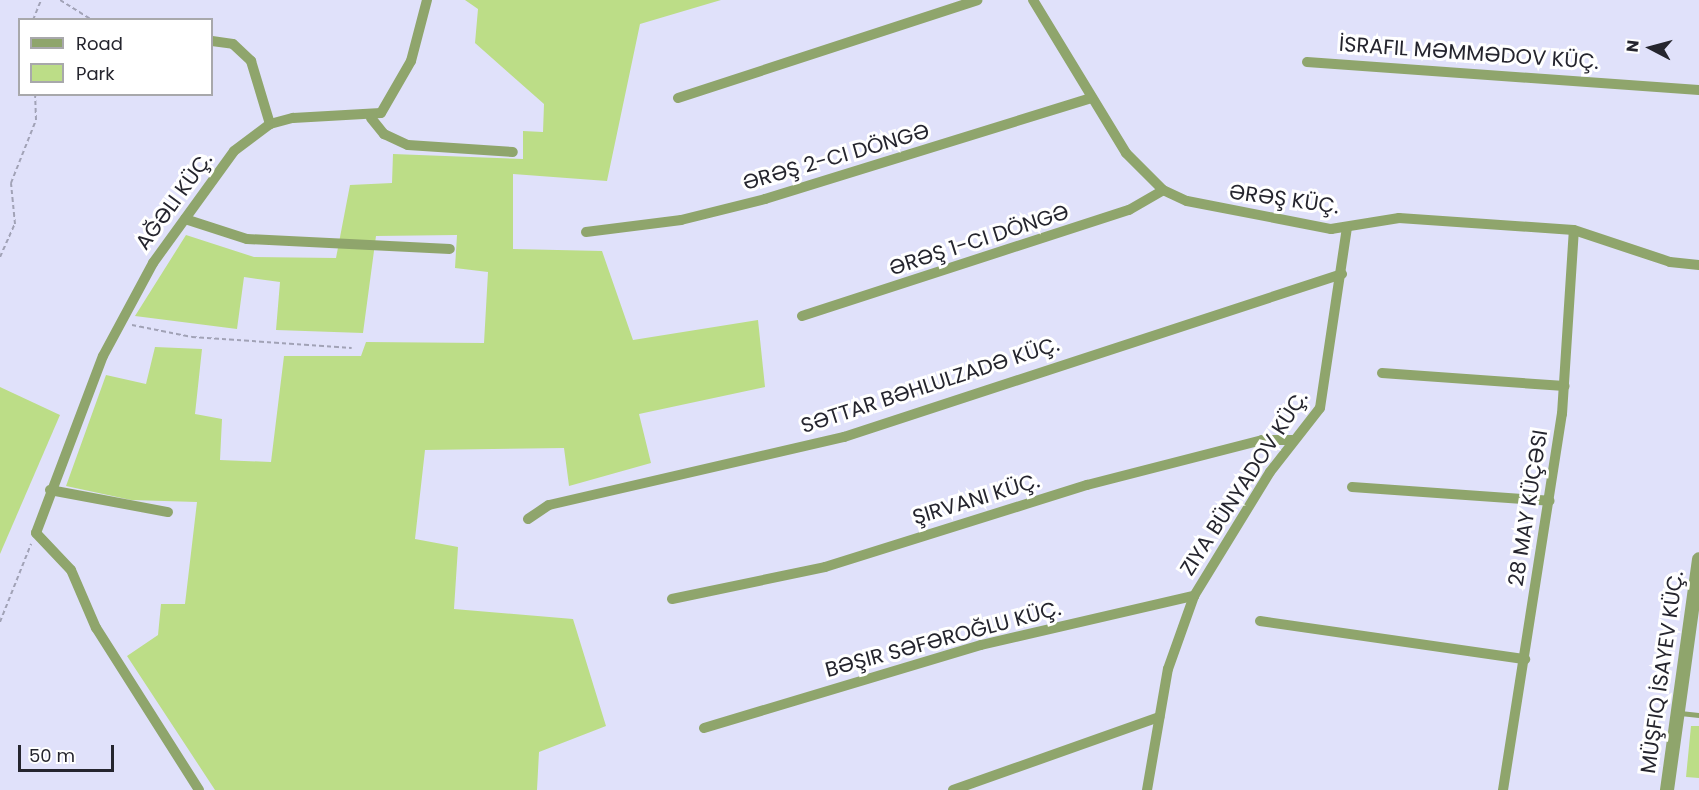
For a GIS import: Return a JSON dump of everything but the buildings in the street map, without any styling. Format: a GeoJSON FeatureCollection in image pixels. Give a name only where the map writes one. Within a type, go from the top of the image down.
{"type":"FeatureCollection","features":[{"type":"Feature","properties":{"kind":"street"},"geometry":{"type":"LineString","coordinates":[[427,0],[398,90],[390,105],[370,118],[384,134],[408,145],[513,152]]}},
{"type":"Feature","properties":{"kind":"street"},"geometry":{"type":"LineString","coordinates":[[678,98],[977,0]]}},
{"type":"Feature","properties":{"kind":"street","name":"ƏRƏŞ KÜÇ."},"geometry":{"type":"LineString","coordinates":[[1033,0],[1126,153],[1163,190],[1210,208],[1309,227],[1347,228],[1399,218],[1574,230],[1670,262],[1699,265]]}},
{"type":"Feature","properties":{"kind":"street"},"geometry":{"type":"LineString","coordinates":[[213,41],[233,44],[251,61],[270,124]]}},
{"type":"Feature","properties":{"kind":"street","name":"İSRAFIL MƏMMƏDOV KÜÇ."},"geometry":{"type":"LineString","coordinates":[[1307,62],[1699,90]]}},
{"type":"Feature","properties":{"kind":"street","name":"ƏRƏŞ 2-CI DÖNGƏ"},"geometry":{"type":"LineString","coordinates":[[586,232],[681,220],[765,199],[1092,98]]}},
{"type":"Feature","properties":{"kind":"street","name":"AĞƏLI KÜÇ."},"geometry":{"type":"LineString","coordinates":[[36,533],[50,490],[121,322],[185,219],[234,151],[270,124],[314,117],[370,118]]}},
{"type":"Feature","properties":{"kind":"street","name":"ƏRƏŞ 1-CI DÖNGƏ"},"geometry":{"type":"LineString","coordinates":[[802,316],[1129,210],[1163,190]]}},
{"type":"Feature","properties":{"kind":"street"},"geometry":{"type":"LineString","coordinates":[[185,219],[247,238],[450,249]]}},
{"type":"Feature","properties":{"kind":"street","name":"ZIYA BÜNYADOV KÜÇ."},"geometry":{"type":"LineString","coordinates":[[1147,790],[1159,717],[1194,596],[1292,440],[1312,420],[1325,393],[1347,228]]}},
{"type":"Feature","properties":{"kind":"street","name":"28 MAY KÜÇƏSI"},"geometry":{"type":"LineString","coordinates":[[1503,790],[1550,501],[1565,386],[1574,230]]}},
{"type":"Feature","properties":{"kind":"street","name":"SƏTTAR BƏHLULZADƏ KÜÇ."},"geometry":{"type":"LineString","coordinates":[[528,519],[549,505],[844,437],[1341,274]]}},
{"type":"Feature","properties":{"kind":"street"},"geometry":{"type":"LineString","coordinates":[[1382,373],[1565,386]]}},
{"type":"Feature","properties":{"kind":"street","name":"ŞIRVANI KÜÇ."},"geometry":{"type":"LineString","coordinates":[[672,599],[814,570],[1087,485],[1262,440],[1292,440]]}},
{"type":"Feature","properties":{"kind":"street"},"geometry":{"type":"LineString","coordinates":[[1352,487],[1550,501]]}},
{"type":"Feature","properties":{"kind":"street"},"geometry":{"type":"LineString","coordinates":[[50,490],[168,512]]}},
{"type":"Feature","properties":{"kind":"street"},"geometry":{"type":"LineString","coordinates":[[36,533],[71,570],[96,628],[199,790]]}},
{"type":"Feature","properties":{"kind":"street","name":"MÜŞFIQ İSAYEV KÜÇ."},"geometry":{"type":"LineString","coordinates":[[1667,790],[1699,566]]}},
{"type":"Feature","properties":{"kind":"street","name":"BƏŞIR SƏFƏROĞLU KÜÇ."},"geometry":{"type":"LineString","coordinates":[[704,728],[981,645],[1194,596]]}},
{"type":"Feature","properties":{"kind":"street"},"geometry":{"type":"LineString","coordinates":[[1260,621],[1525,659]]}},
{"type":"Feature","properties":{"kind":"street"},"geometry":{"type":"LineString","coordinates":[[953,790],[1159,717]]}},
{"type":"Feature","properties":{"kind":"lane"},"geometry":{"type":"LineString","coordinates":[[1678,713],[1699,715]]}},
{"type":"Feature","properties":{"kind":"path"},"geometry":{"type":"LineString","coordinates":[[34,18],[40,0]]}},
{"type":"Feature","properties":{"kind":"path"},"geometry":{"type":"LineString","coordinates":[[60,0],[89,18]]}},
{"type":"Feature","properties":{"kind":"path"},"geometry":{"type":"LineString","coordinates":[[0,257],[15,224],[11,183],[36,120],[35,96]]}},
{"type":"Feature","properties":{"kind":"path"},"geometry":{"type":"LineString","coordinates":[[121,322],[192,337],[352,348]]}},
{"type":"Feature","properties":{"kind":"path"},"geometry":{"type":"LineString","coordinates":[[0,622],[36,533]]}},
{"type":"Feature","properties":{"kind":"green space"},"geometry":{"type":"Polygon","coordinates":[[[465,0],[721,0],[640,24],[607,181],[513,174],[513,249],[602,251],[633,340],[758,320],[765,387],[639,414],[651,463],[569,486],[564,448],[425,450],[415,539],[458,547],[454,609],[573,619],[606,726],[539,752],[537,790],[215,790],[127,656],[158,635],[161,604],[185,604],[197,502],[131,500],[66,486],[106,375],[146,384],[155,347],[202,349],[195,414],[222,419],[220,460],[271,462],[284,356],[361,356],[366,342],[484,343],[488,272],[455,268],[457,235],[376,236],[363,333],[276,330],[280,282],[244,277],[237,329],[135,316],[186,235],[254,257],[336,258],[350,185],[392,183],[393,154],[523,159],[523,131],[543,132],[544,104],[475,43],[478,9],[465,0]]]}},
{"type":"Feature","properties":{"kind":"green space"},"geometry":{"type":"Polygon","coordinates":[[[0,387],[60,415],[0,554],[0,387]]]}},
{"type":"Feature","properties":{"kind":"green space"},"geometry":{"type":"Polygon","coordinates":[[[1691,726],[1699,726],[1699,778],[1686,777],[1691,726]]]}}]}
